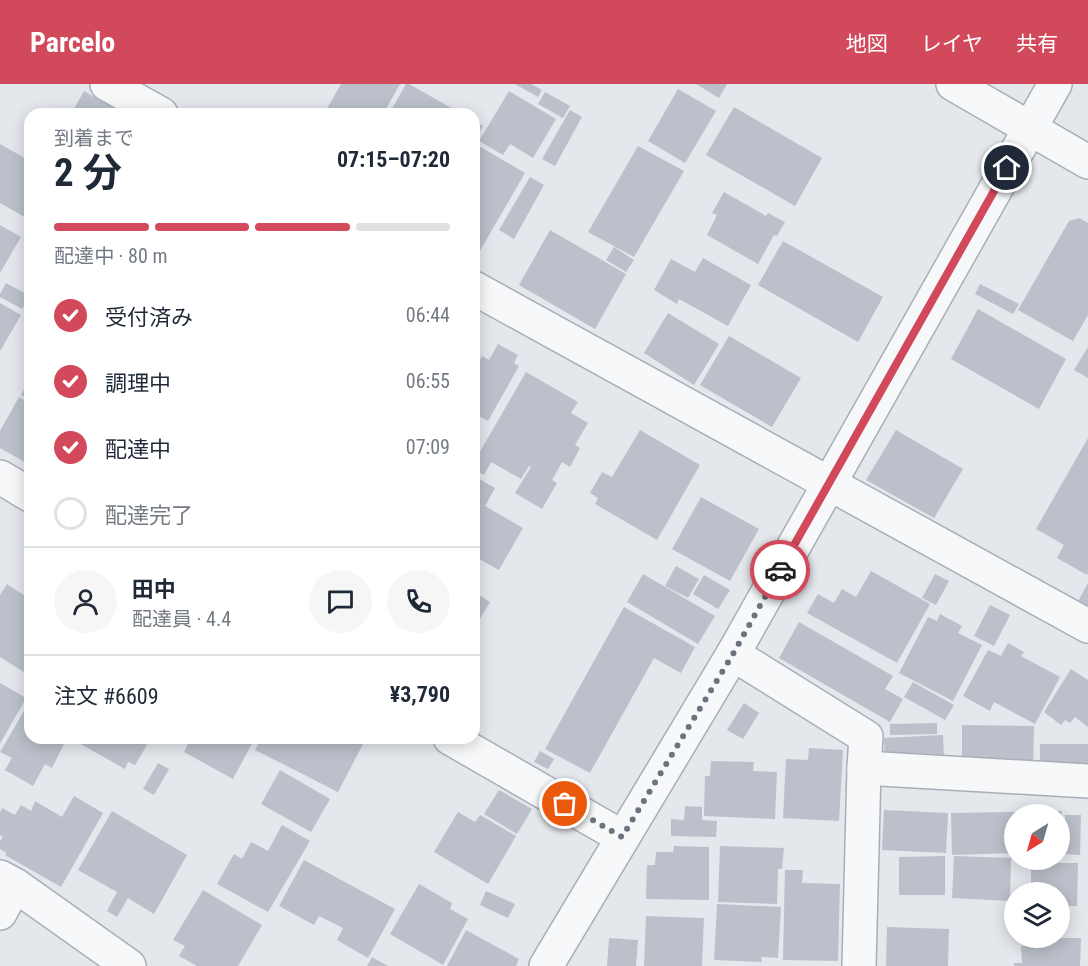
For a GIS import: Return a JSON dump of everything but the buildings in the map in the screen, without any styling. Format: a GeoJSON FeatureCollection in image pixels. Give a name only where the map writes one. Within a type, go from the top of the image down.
{"type":"FeatureCollection","features":[{"type":"Feature","properties":{"kind":"street"},"geometry":{"type":"LineString","coordinates":[[107,84],[150,108]]}},
{"type":"Feature","properties":{"kind":"street"},"geometry":{"type":"LineString","coordinates":[[952,84],[1088,162]]}},
{"type":"Feature","properties":{"kind":"street"},"geometry":{"type":"LineString","coordinates":[[546,966],[733,654],[1055,84]]}},
{"type":"Feature","properties":{"kind":"street"},"geometry":{"type":"LineString","coordinates":[[480,291],[1088,626]]}},
{"type":"Feature","properties":{"kind":"street"},"geometry":{"type":"LineString","coordinates":[[0,477],[24,491]]}},
{"type":"Feature","properties":{"kind":"street"},"geometry":{"type":"LineString","coordinates":[[733,654],[866,737],[859,966]]}},
{"type":"Feature","properties":{"kind":"street"},"geometry":{"type":"LineString","coordinates":[[460,744],[622,837]]}},
{"type":"Feature","properties":{"kind":"street"},"geometry":{"type":"LineString","coordinates":[[864,768],[1088,781]]}},
{"type":"Feature","properties":{"kind":"street"},"geometry":{"type":"LineString","coordinates":[[5,892],[129,966]]}},
{"type":"Feature","properties":{"kind":"way so far"},"geometry":{"type":"LineString","coordinates":[[565,804],[622,837],[733,654],[780,570]]}},
{"type":"Feature","properties":{"kind":"route"},"geometry":{"type":"LineString","coordinates":[[780,570],[1007,168]]}}]}
